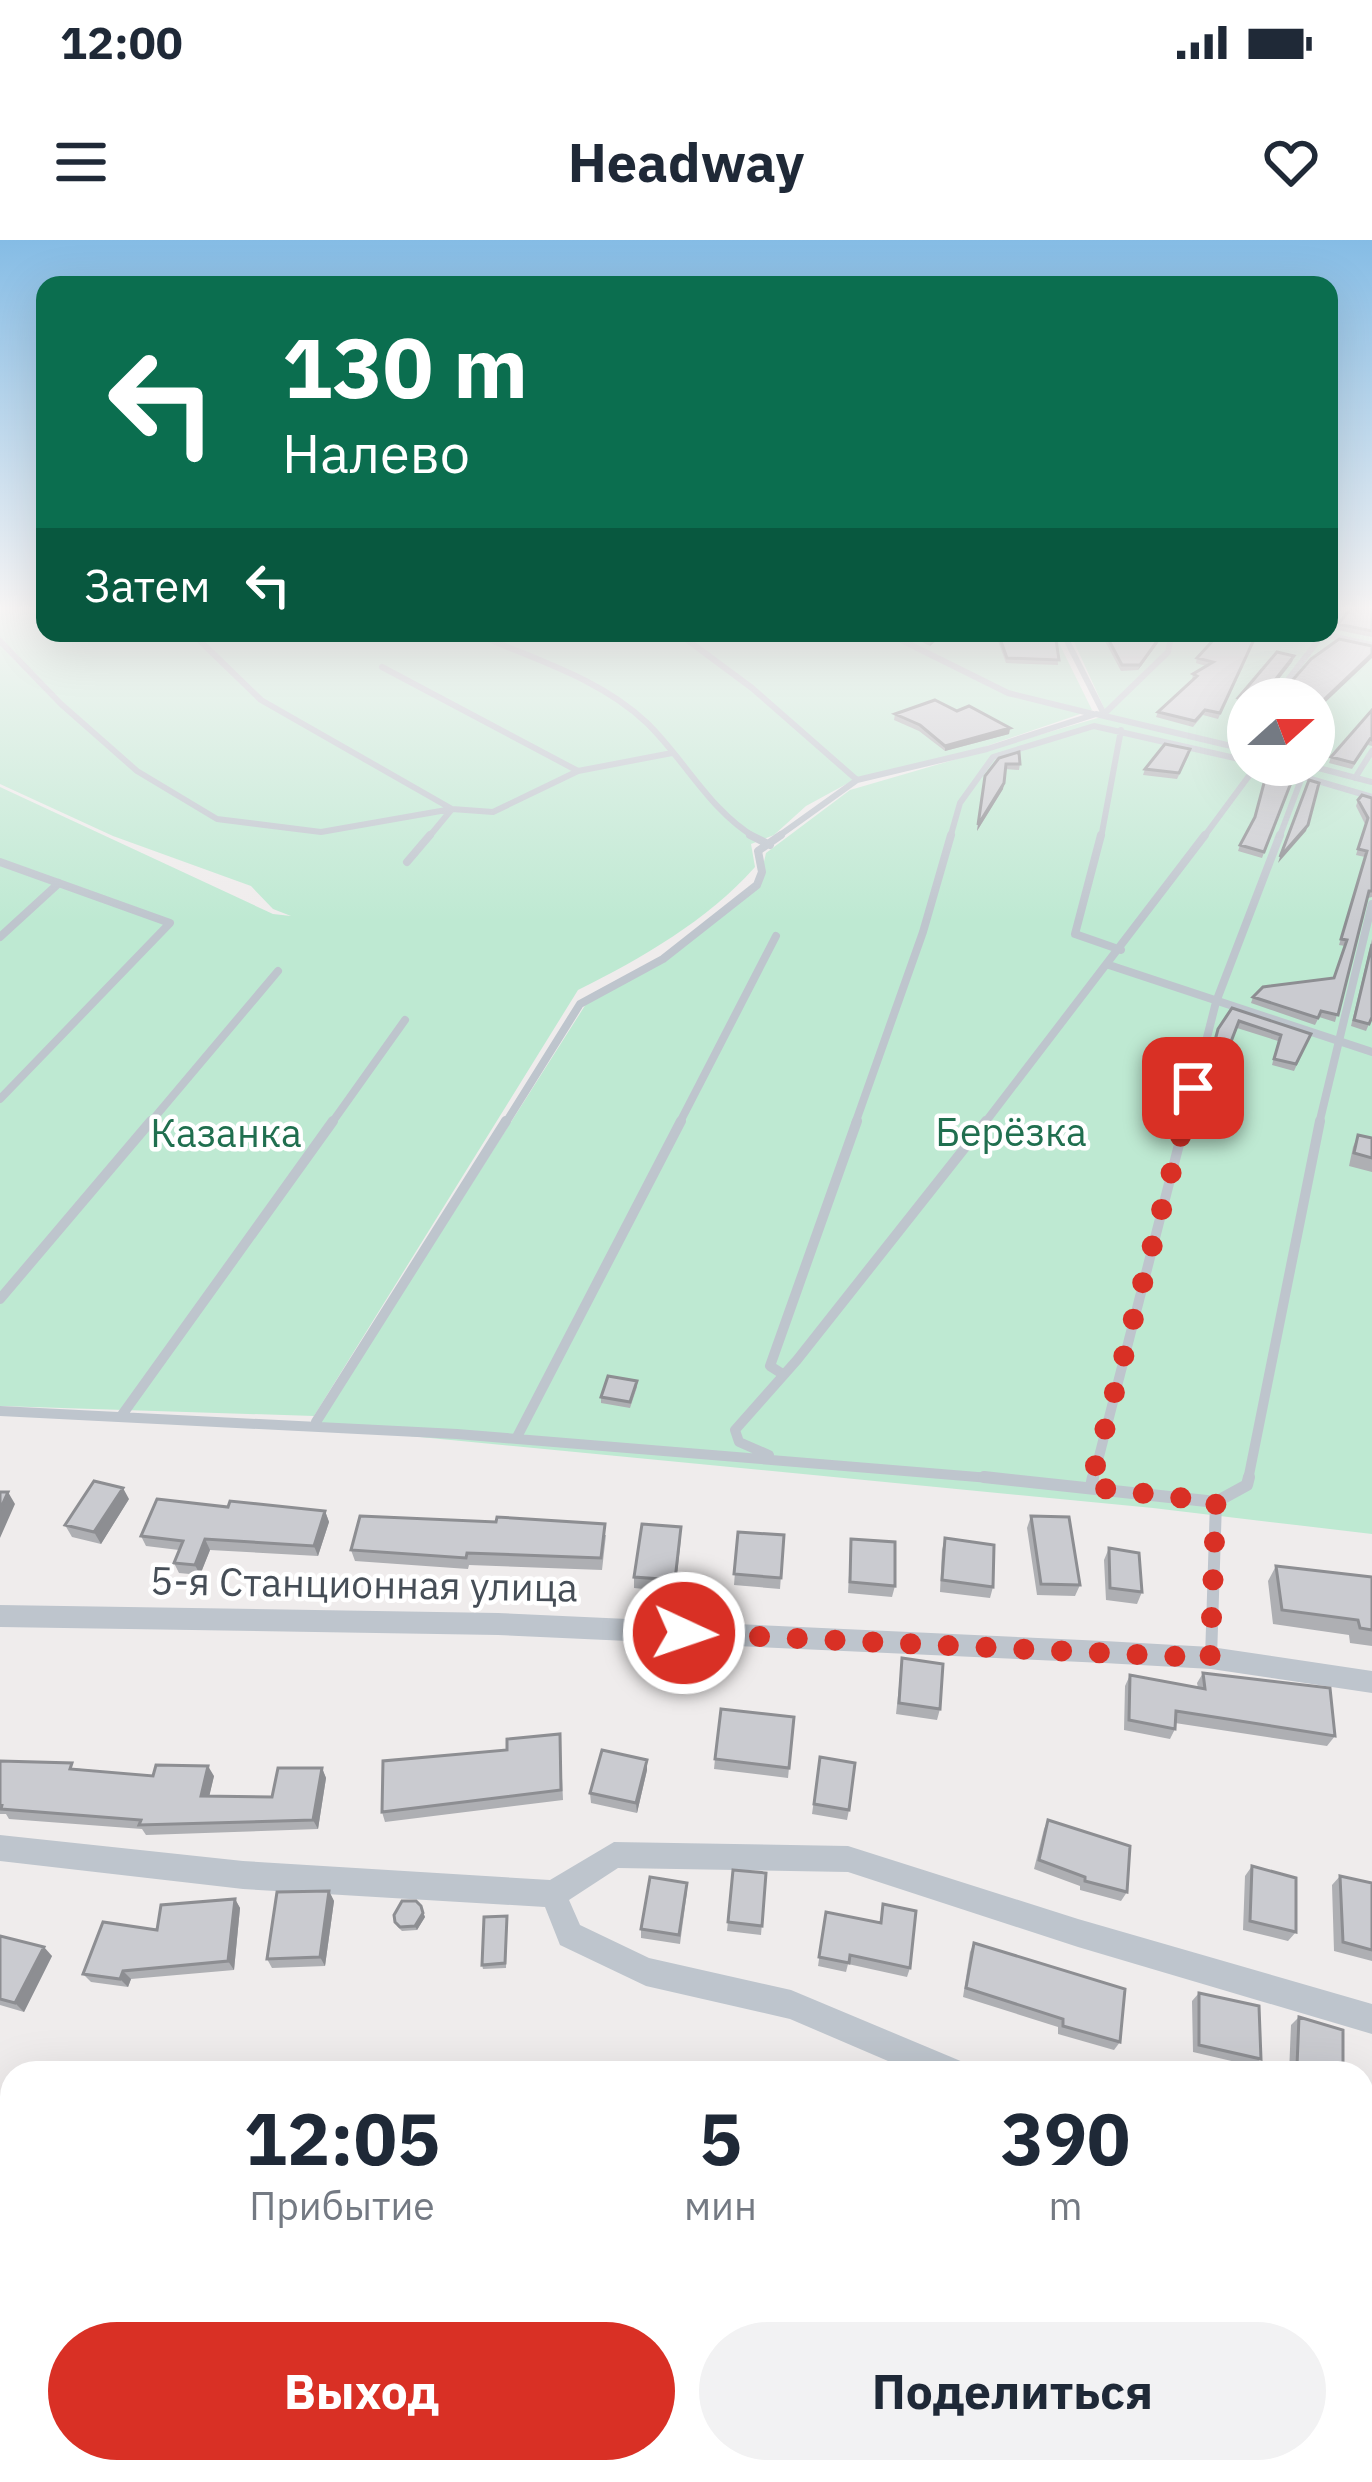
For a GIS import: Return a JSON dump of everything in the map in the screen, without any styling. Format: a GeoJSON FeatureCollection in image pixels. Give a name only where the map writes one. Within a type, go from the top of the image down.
{"type":"FeatureCollection","features":[{"type":"Feature","properties":{"kind":"street","name":"5-я Станционная улица"},"geometry":{"type":"LineString","coordinates":[[0,1616],[498,1624],[1210,1658],[1372,1682]]}},
{"type":"Feature","properties":{"kind":"street"},"geometry":{"type":"LineString","coordinates":[[0,1848],[242,1875],[553,1894],[614,1855],[848,1859],[1078,1933],[1372,2019]]}},
{"type":"Feature","properties":{"kind":"street"},"geometry":{"type":"LineString","coordinates":[[553,1894],[570,1935],[646,1972],[791,2005],[924,2061]]}},
{"type":"Feature","properties":{"kind":"lane"},"geometry":{"type":"LineString","coordinates":[[71,713],[137,771],[217,819],[321,832],[452,809],[493,812],[578,771],[672,753]]}},
{"type":"Feature","properties":{"kind":"lane"},"geometry":{"type":"LineString","coordinates":[[288,713],[452,809]]}},
{"type":"Feature","properties":{"kind":"lane"},"geometry":{"type":"LineString","coordinates":[[468,713],[578,771]]}},
{"type":"Feature","properties":{"kind":"lane"},"geometry":{"type":"LineString","coordinates":[[634,713],[745,835],[770,845]]}},
{"type":"Feature","properties":{"kind":"lane"},"geometry":{"type":"LineString","coordinates":[[780,713],[857,780]]}},
{"type":"Feature","properties":{"kind":"lane"},"geometry":{"type":"LineString","coordinates":[[1094,713],[1227,742]]}},
{"type":"Feature","properties":{"kind":"lane"},"geometry":{"type":"LineString","coordinates":[[316,1422],[580,1004],[663,959],[757,885],[762,872],[758,851],[857,780],[987,749],[1100,714]]}},
{"type":"Feature","properties":{"kind":"lane"},"geometry":{"type":"LineString","coordinates":[[781,1373],[770,1366],[922,932],[960,803],[993,757],[1094,726],[1227,755]]}},
{"type":"Feature","properties":{"kind":"lane"},"geometry":{"type":"LineString","coordinates":[[1121,730],[1098,853],[1075,934],[1121,950]]}},
{"type":"Feature","properties":{"kind":"lane"},"geometry":{"type":"LineString","coordinates":[[1355,778],[1372,751]]}},
{"type":"Feature","properties":{"kind":"lane"},"geometry":{"type":"LineString","coordinates":[[1335,773],[1372,782]]}},
{"type":"Feature","properties":{"kind":"lane"},"geometry":{"type":"LineString","coordinates":[[778,1459],[739,1442],[735,1430],[797,1360],[1245,786]]}},
{"type":"Feature","properties":{"kind":"lane"},"geometry":{"type":"LineString","coordinates":[[1090,1487],[1216,1002],[1299,786]]}},
{"type":"Feature","properties":{"kind":"lane"},"geometry":{"type":"LineString","coordinates":[[1334,786],[1372,797]]}},
{"type":"Feature","properties":{"kind":"lane"},"geometry":{"type":"LineString","coordinates":[[407,862],[452,809]]}},
{"type":"Feature","properties":{"kind":"lane"},"geometry":{"type":"LineString","coordinates":[[0,862],[170,923],[0,1099]]}},
{"type":"Feature","properties":{"kind":"lane"},"geometry":{"type":"LineString","coordinates":[[0,937],[59,883]]}},
{"type":"Feature","properties":{"kind":"lane"},"geometry":{"type":"LineString","coordinates":[[0,1412],[316,1422],[778,1459],[1216,1502],[1247,1485],[1336,1041],[1372,904]]}},
{"type":"Feature","properties":{"kind":"lane"},"geometry":{"type":"LineString","coordinates":[[517,1437],[776,936]]}},
{"type":"Feature","properties":{"kind":"lane"},"geometry":{"type":"LineString","coordinates":[[1109,965],[1372,1052]]}},
{"type":"Feature","properties":{"kind":"lane"},"geometry":{"type":"LineString","coordinates":[[0,1299],[278,971]]}},
{"type":"Feature","properties":{"kind":"lane"},"geometry":{"type":"LineString","coordinates":[[122,1415],[405,1020]]}},
{"type":"Feature","properties":{"kind":"lane"},"geometry":{"type":"LineString","coordinates":[[1210,1658],[1216,1502]]}},
{"type":"Feature","properties":{"kind":"green space","name":"Казанка"},"geometry":{"type":"Polygon","coordinates":[[[0,713],[1084,713],[981,748],[850,782],[806,806],[774,835],[751,844],[755,867],[695,921],[578,990],[314,1416],[0,1406],[0,787],[273,914],[291,916],[273,909],[251,886],[113,836],[0,784],[0,713]]]}},
{"type":"Feature","properties":{"kind":"green space","name":"Берёзка"},"geometry":{"type":"Polygon","coordinates":[[[1103,713],[1227,713],[1227,786],[1335,786],[1335,713],[1372,713],[1372,1534],[1153,1508],[317,1427],[593,993],[666,954],[760,879],[766,853],[850,790],[1103,713]]]}},
{"type":"Feature","properties":{"kind":"building"},"geometry":{"type":"Polygon","coordinates":[[[981,713],[1010,728],[945,746],[920,725],[895,714],[981,713]]]}},
{"type":"Feature","properties":{"kind":"building"},"geometry":{"type":"Polygon","coordinates":[[[1161,713],[1203,713],[1195,721],[1161,713]]]}},
{"type":"Feature","properties":{"kind":"building"},"geometry":{"type":"Polygon","coordinates":[[[1372,713],[1372,740],[1354,763],[1335,758],[1335,752],[1372,713]]]}},
{"type":"Feature","properties":{"kind":"building"},"geometry":{"type":"Polygon","coordinates":[[[1165,744],[1190,749],[1179,773],[1145,769],[1165,744]]]}},
{"type":"Feature","properties":{"kind":"building"},"geometry":{"type":"Polygon","coordinates":[[[1019,752],[1020,764],[1006,764],[1004,783],[978,825],[985,776],[999,758],[1019,752]]]}},
{"type":"Feature","properties":{"kind":"building"},"geometry":{"type":"Polygon","coordinates":[[[1263,786],[1290,786],[1264,852],[1240,845],[1255,817],[1263,786]]]}},
{"type":"Feature","properties":{"kind":"building"},"geometry":{"type":"Polygon","coordinates":[[[1307,786],[1318,786],[1308,825],[1280,857],[1307,786]]]}},
{"type":"Feature","properties":{"kind":"building"},"geometry":{"type":"Polygon","coordinates":[[[1362,795],[1372,798],[1372,891],[1338,1015],[1321,1011],[1318,1018],[1253,997],[1263,987],[1334,978],[1367,851],[1358,849],[1368,818],[1358,800],[1362,795]]]}},
{"type":"Feature","properties":{"kind":"building"},"geometry":{"type":"Polygon","coordinates":[[[1372,944],[1372,1017],[1369,1024],[1354,1020],[1372,944]]]}},
{"type":"Feature","properties":{"kind":"building"},"geometry":{"type":"Polygon","coordinates":[[[1232,1008],[1311,1034],[1296,1064],[1274,1059],[1281,1035],[1239,1021],[1227,1052],[1213,1048],[1218,1029],[1232,1008]]]}},
{"type":"Feature","properties":{"kind":"building"},"geometry":{"type":"Polygon","coordinates":[[[1358,1135],[1372,1138],[1372,1158],[1354,1153],[1358,1135]]]}},
{"type":"Feature","properties":{"kind":"building"},"geometry":{"type":"Polygon","coordinates":[[[608,1376],[637,1381],[630,1402],[601,1397],[608,1376]]]}},
{"type":"Feature","properties":{"kind":"building"},"geometry":{"type":"Polygon","coordinates":[[[94,1481],[123,1488],[94,1532],[65,1525],[94,1481]]]}},
{"type":"Feature","properties":{"kind":"building"},"geometry":{"type":"Polygon","coordinates":[[[157,1499],[325,1511],[314,1546],[205,1539],[195,1565],[174,1563],[183,1541],[141,1536],[157,1499]]]}},
{"type":"Feature","properties":{"kind":"building"},"geometry":{"type":"Polygon","coordinates":[[[360,1516],[605,1524],[601,1558],[467,1553],[466,1558],[351,1550],[360,1516]]]}},
{"type":"Feature","properties":{"kind":"building"},"geometry":{"type":"Polygon","coordinates":[[[1031,1516],[1069,1517],[1080,1585],[1041,1584],[1031,1516]]]}},
{"type":"Feature","properties":{"kind":"building"},"geometry":{"type":"Polygon","coordinates":[[[642,1524],[681,1527],[675,1580],[634,1577],[642,1524]]]}},
{"type":"Feature","properties":{"kind":"building"},"geometry":{"type":"Polygon","coordinates":[[[738,1532],[784,1535],[781,1578],[734,1574],[738,1532]]]}},
{"type":"Feature","properties":{"kind":"building"},"geometry":{"type":"Polygon","coordinates":[[[945,1538],[994,1545],[993,1587],[942,1580],[945,1538]]]}},
{"type":"Feature","properties":{"kind":"building"},"geometry":{"type":"Polygon","coordinates":[[[851,1539],[895,1542],[895,1586],[850,1582],[851,1539]]]}},
{"type":"Feature","properties":{"kind":"building"},"geometry":{"type":"Polygon","coordinates":[[[1109,1548],[1139,1553],[1142,1592],[1110,1588],[1109,1548]]]}},
{"type":"Feature","properties":{"kind":"building"},"geometry":{"type":"Polygon","coordinates":[[[1276,1566],[1372,1577],[1372,1630],[1360,1628],[1358,1620],[1282,1610],[1276,1566]]]}},
{"type":"Feature","properties":{"kind":"building"},"geometry":{"type":"Polygon","coordinates":[[[902,1658],[943,1664],[940,1709],[899,1703],[902,1658]]]}},
{"type":"Feature","properties":{"kind":"building"},"geometry":{"type":"Polygon","coordinates":[[[1203,1673],[1330,1688],[1335,1736],[1176,1711],[1175,1729],[1129,1720],[1130,1675],[1205,1689],[1203,1673]]]}},
{"type":"Feature","properties":{"kind":"building"},"geometry":{"type":"Polygon","coordinates":[[[721,1709],[794,1717],[789,1768],[715,1759],[721,1709]]]}},
{"type":"Feature","properties":{"kind":"building"},"geometry":{"type":"Polygon","coordinates":[[[560,1734],[561,1790],[382,1812],[383,1761],[507,1750],[507,1739],[560,1734]]]}},
{"type":"Feature","properties":{"kind":"building"},"geometry":{"type":"Polygon","coordinates":[[[602,1750],[647,1760],[636,1803],[590,1793],[602,1750]]]}},
{"type":"Feature","properties":{"kind":"building"},"geometry":{"type":"Polygon","coordinates":[[[820,1757],[855,1763],[849,1810],[814,1804],[820,1757]]]}},
{"type":"Feature","properties":{"kind":"building"},"geometry":{"type":"Polygon","coordinates":[[[0,1761],[72,1763],[70,1769],[153,1776],[156,1765],[208,1766],[201,1796],[272,1797],[278,1768],[322,1768],[313,1820],[139,1825],[141,1820],[1,1809],[0,1761]]]}},
{"type":"Feature","properties":{"kind":"building"},"geometry":{"type":"Polygon","coordinates":[[[1048,1820],[1130,1846],[1127,1892],[1085,1881],[1085,1877],[1039,1860],[1048,1820]]]}},
{"type":"Feature","properties":{"kind":"building"},"geometry":{"type":"Polygon","coordinates":[[[1252,1866],[1296,1878],[1296,1932],[1250,1921],[1252,1866]]]}},
{"type":"Feature","properties":{"kind":"building"},"geometry":{"type":"Polygon","coordinates":[[[733,1870],[766,1873],[762,1926],[728,1922],[733,1870]]]}},
{"type":"Feature","properties":{"kind":"building"},"geometry":{"type":"Polygon","coordinates":[[[1340,1876],[1372,1883],[1372,1950],[1343,1942],[1340,1876]]]}},
{"type":"Feature","properties":{"kind":"building"},"geometry":{"type":"Polygon","coordinates":[[[650,1877],[687,1883],[679,1935],[641,1929],[650,1877]]]}},
{"type":"Feature","properties":{"kind":"building"},"geometry":{"type":"Polygon","coordinates":[[[329,1891],[320,1957],[267,1959],[277,1892],[329,1891]]]}},
{"type":"Feature","properties":{"kind":"building"},"geometry":{"type":"Polygon","coordinates":[[[235,1899],[228,1961],[123,1971],[120,1979],[83,1974],[103,1922],[157,1930],[161,1905],[235,1899]]]}},
{"type":"Feature","properties":{"kind":"building"},"geometry":{"type":"Polygon","coordinates":[[[402,1901],[421,1906],[423,1913],[415,1926],[400,1927],[395,1922],[402,1901]]]}},
{"type":"Feature","properties":{"kind":"building"},"geometry":{"type":"Polygon","coordinates":[[[883,1904],[916,1911],[910,1968],[850,1955],[849,1963],[819,1957],[826,1912],[881,1923],[883,1904]]]}},
{"type":"Feature","properties":{"kind":"building"},"geometry":{"type":"Polygon","coordinates":[[[507,1916],[505,1963],[482,1965],[484,1917],[507,1916]]]}},
{"type":"Feature","properties":{"kind":"building"},"geometry":{"type":"Polygon","coordinates":[[[0,1936],[44,1947],[15,2003],[0,1999],[0,1936]]]}},
{"type":"Feature","properties":{"kind":"building"},"geometry":{"type":"Polygon","coordinates":[[[974,1943],[1125,1989],[1120,2042],[1063,2026],[1063,2019],[966,1988],[974,1943]]]}},
{"type":"Feature","properties":{"kind":"building"},"geometry":{"type":"Polygon","coordinates":[[[1199,1993],[1259,2006],[1261,2059],[1199,2045],[1199,1993]]]}},
{"type":"Feature","properties":{"kind":"building"},"geometry":{"type":"Polygon","coordinates":[[[1299,2017],[1343,2030],[1343,2061],[1297,2061],[1299,2017]]]}},
{"type":"Feature","properties":{"kind":"route"},"geometry":{"type":"LineString","coordinates":[[684,1633],[1210,1658],[1216,1502],[1090,1487],[1193,1088]]}}]}
